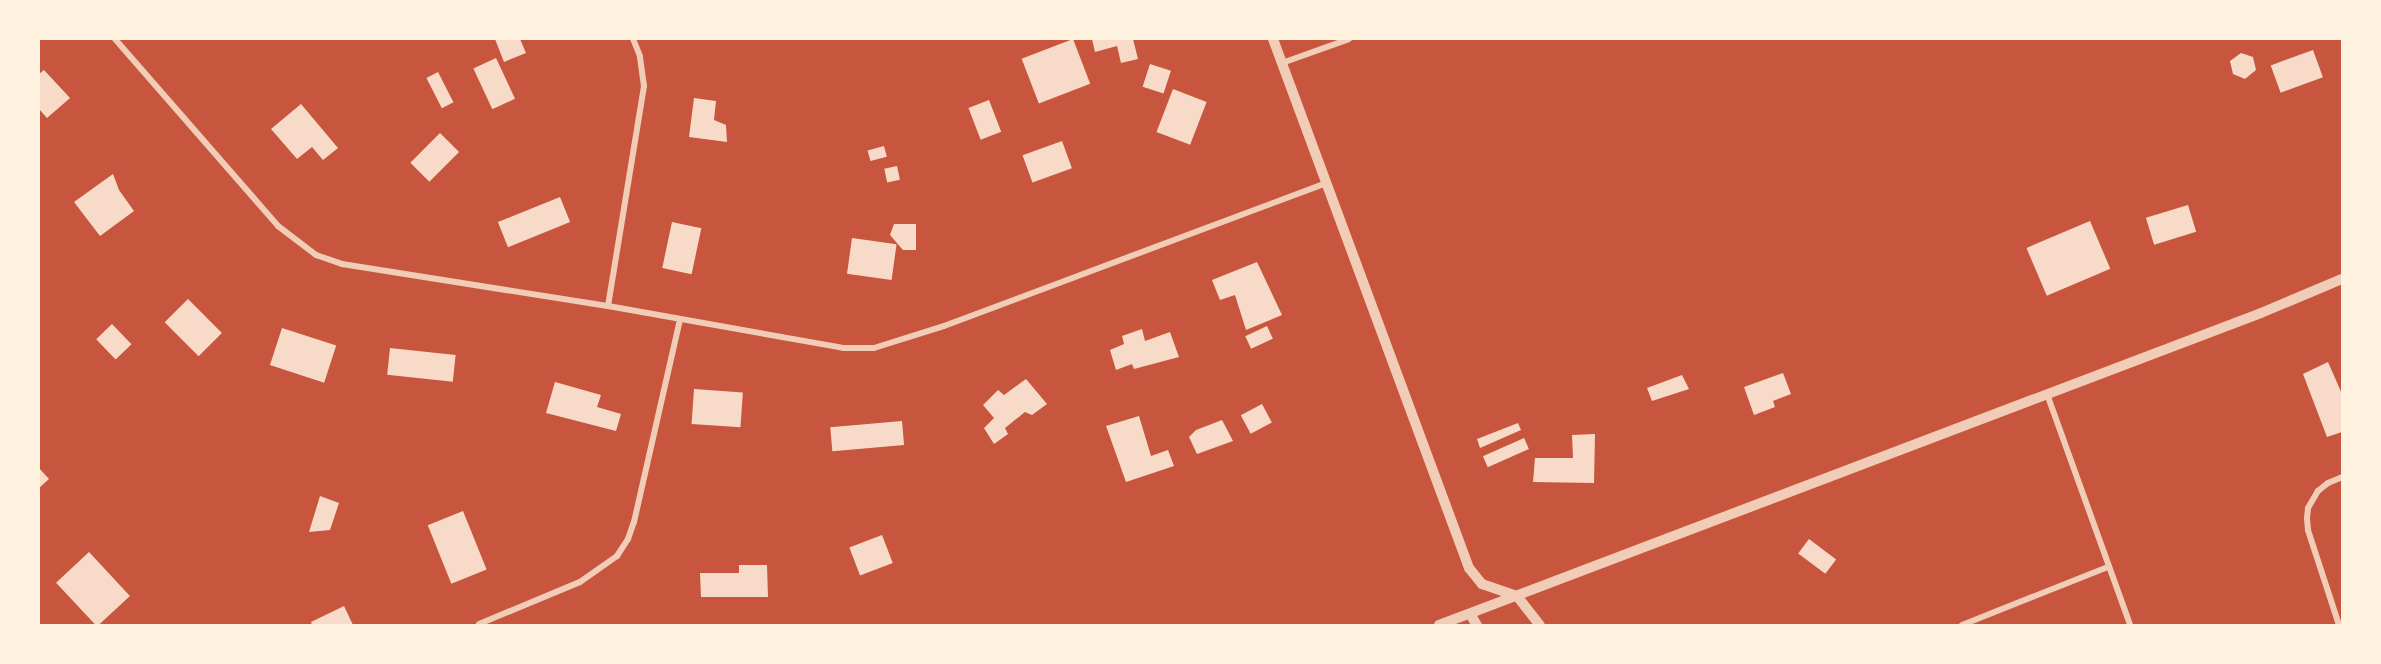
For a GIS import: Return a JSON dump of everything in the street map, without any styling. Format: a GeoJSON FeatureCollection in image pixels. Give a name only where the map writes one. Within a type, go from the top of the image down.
{"type":"FeatureCollection","features":[{"type":"Feature","properties":{"kind":"street"},"geometry":{"type":"LineString","coordinates":[[115,39],[278,226],[316,255],[342,264],[608,306],[843,348],[874,348],[956,322],[1326,183]]}},
{"type":"Feature","properties":{"kind":"street"},"geometry":{"type":"LineString","coordinates":[[608,306],[644,86],[640,56],[633,39]]}},
{"type":"Feature","properties":{"kind":"street"},"geometry":{"type":"LineString","coordinates":[[1273,39],[1469,568],[1482,584],[1517,596],[1540,625]]}},
{"type":"Feature","properties":{"kind":"street"},"geometry":{"type":"LineString","coordinates":[[1282,63],[1348,39]]}},
{"type":"Feature","properties":{"kind":"street"},"geometry":{"type":"LineString","coordinates":[[1439,625],[2261,313],[2342,279]]}},
{"type":"Feature","properties":{"kind":"street"},"geometry":{"type":"LineString","coordinates":[[479,624],[580,582],[617,556],[628,539],[634,522],[680,319]]}},
{"type":"Feature","properties":{"kind":"street"},"geometry":{"type":"LineString","coordinates":[[2047,394],[2130,625]]}},
{"type":"Feature","properties":{"kind":"street"},"geometry":{"type":"LineString","coordinates":[[2339,625],[2308,530],[2307,518],[2308,508],[2318,491],[2328,483],[2342,477]]}},
{"type":"Feature","properties":{"kind":"street"},"geometry":{"type":"LineString","coordinates":[[1962,625],[2108,567]]}},
{"type":"Feature","properties":{"kind":"street"},"geometry":{"type":"LineString","coordinates":[[1470,614],[1477,625]]}},
{"type":"Feature","properties":{"kind":"building"},"geometry":{"type":"Polygon","coordinates":[[[495,39],[520,39],[526,53],[504,62],[495,39]]]}},
{"type":"Feature","properties":{"kind":"building"},"geometry":{"type":"Polygon","coordinates":[[[1073,39],[1090,84],[1039,104],[1022,59],[1073,39]]]}},
{"type":"Feature","properties":{"kind":"building"},"geometry":{"type":"Polygon","coordinates":[[[1092,39],[1133,39],[1138,59],[1121,63],[1117,46],[1095,52],[1092,39]]]}},
{"type":"Feature","properties":{"kind":"building"},"geometry":{"type":"Polygon","coordinates":[[[2313,50],[2323,77],[2281,93],[2271,65],[2313,50]]]}},
{"type":"Feature","properties":{"kind":"building"},"geometry":{"type":"Polygon","coordinates":[[[2241,53],[2253,57],[2256,70],[2245,79],[2233,74],[2230,61],[2241,53]]]}},
{"type":"Feature","properties":{"kind":"building"},"geometry":{"type":"Polygon","coordinates":[[[496,58],[515,99],[492,109],[473,69],[496,58]]]}},
{"type":"Feature","properties":{"kind":"building"},"geometry":{"type":"Polygon","coordinates":[[[1150,64],[1171,71],[1164,94],[1143,87],[1150,64]]]}},
{"type":"Feature","properties":{"kind":"building"},"geometry":{"type":"Polygon","coordinates":[[[44,70],[70,98],[47,118],[39,109],[39,74],[44,70]]]}},
{"type":"Feature","properties":{"kind":"building"},"geometry":{"type":"Polygon","coordinates":[[[438,72],[453,102],[442,108],[426,78],[438,72]]]}},
{"type":"Feature","properties":{"kind":"building"},"geometry":{"type":"Polygon","coordinates":[[[1173,89],[1207,102],[1190,145],[1157,132],[1173,89]]]}},
{"type":"Feature","properties":{"kind":"building"},"geometry":{"type":"Polygon","coordinates":[[[694,98],[716,101],[714,120],[726,125],[727,142],[689,137],[694,98]]]}},
{"type":"Feature","properties":{"kind":"building"},"geometry":{"type":"Polygon","coordinates":[[[989,100],[1001,132],[981,140],[968,108],[989,100]]]}},
{"type":"Feature","properties":{"kind":"building"},"geometry":{"type":"Polygon","coordinates":[[[301,104],[338,148],[323,160],[312,147],[297,159],[271,129],[301,104]]]}},
{"type":"Feature","properties":{"kind":"building"},"geometry":{"type":"Polygon","coordinates":[[[440,133],[459,152],[429,182],[410,163],[440,133]]]}},
{"type":"Feature","properties":{"kind":"building"},"geometry":{"type":"Polygon","coordinates":[[[1062,141],[1072,168],[1032,183],[1023,155],[1062,141]]]}},
{"type":"Feature","properties":{"kind":"building"},"geometry":{"type":"Polygon","coordinates":[[[884,146],[887,157],[870,161],[868,150],[884,146]]]}},
{"type":"Feature","properties":{"kind":"building"},"geometry":{"type":"Polygon","coordinates":[[[897,166],[900,180],[887,182],[884,169],[897,166]]]}},
{"type":"Feature","properties":{"kind":"building"},"geometry":{"type":"Polygon","coordinates":[[[113,174],[119,190],[134,211],[100,236],[74,202],[113,174]]]}},
{"type":"Feature","properties":{"kind":"building"},"geometry":{"type":"Polygon","coordinates":[[[560,197],[570,222],[508,247],[498,222],[560,197]]]}},
{"type":"Feature","properties":{"kind":"building"},"geometry":{"type":"Polygon","coordinates":[[[2188,205],[2196,232],[2154,245],[2146,218],[2188,205]]]}},
{"type":"Feature","properties":{"kind":"building"},"geometry":{"type":"Polygon","coordinates":[[[2090,221],[2110,269],[2047,296],[2026,248],[2090,221]]]}},
{"type":"Feature","properties":{"kind":"building"},"geometry":{"type":"Polygon","coordinates":[[[672,222],[701,228],[692,274],[662,268],[672,222]]]}},
{"type":"Feature","properties":{"kind":"building"},"geometry":{"type":"Polygon","coordinates":[[[894,224],[916,224],[916,250],[903,250],[890,235],[894,224]]]}},
{"type":"Feature","properties":{"kind":"building"},"geometry":{"type":"Polygon","coordinates":[[[852,238],[897,244],[892,280],[847,274],[852,238]]]}},
{"type":"Feature","properties":{"kind":"building"},"geometry":{"type":"Polygon","coordinates":[[[1257,262],[1282,315],[1246,330],[1235,295],[1220,300],[1212,280],[1257,262]]]}},
{"type":"Feature","properties":{"kind":"building"},"geometry":{"type":"Polygon","coordinates":[[[188,299],[222,333],[199,356],[165,322],[188,299]]]}},
{"type":"Feature","properties":{"kind":"building"},"geometry":{"type":"Polygon","coordinates":[[[112,324],[131,344],[116,359],[96,339],[112,324]]]}},
{"type":"Feature","properties":{"kind":"building"},"geometry":{"type":"Polygon","coordinates":[[[1267,326],[1273,339],[1251,349],[1245,336],[1267,326]]]}},
{"type":"Feature","properties":{"kind":"building"},"geometry":{"type":"Polygon","coordinates":[[[282,328],[336,346],[324,383],[270,365],[282,328]]]}},
{"type":"Feature","properties":{"kind":"building"},"geometry":{"type":"Polygon","coordinates":[[[1142,329],[1145,341],[1170,332],[1179,357],[1134,369],[1132,364],[1116,370],[1110,350],[1124,344],[1122,336],[1142,329]]]}},
{"type":"Feature","properties":{"kind":"building"},"geometry":{"type":"Polygon","coordinates":[[[390,348],[456,355],[453,382],[387,375],[390,348]]]}},
{"type":"Feature","properties":{"kind":"building"},"geometry":{"type":"Polygon","coordinates":[[[2328,362],[2342,394],[2342,432],[2327,437],[2303,374],[2328,362]]]}},
{"type":"Feature","properties":{"kind":"building"},"geometry":{"type":"Polygon","coordinates":[[[1783,373],[1791,394],[1773,401],[1775,407],[1754,415],[1744,387],[1783,373]]]}},
{"type":"Feature","properties":{"kind":"building"},"geometry":{"type":"Polygon","coordinates":[[[1682,375],[1689,389],[1652,401],[1647,388],[1682,375]]]}},
{"type":"Feature","properties":{"kind":"building"},"geometry":{"type":"Polygon","coordinates":[[[1026,379],[1047,404],[1032,415],[1025,412],[1005,428],[1008,434],[994,444],[984,428],[994,418],[983,405],[998,390],[1004,395],[1026,379]]]}},
{"type":"Feature","properties":{"kind":"building"},"geometry":{"type":"Polygon","coordinates":[[[555,382],[601,395],[597,407],[621,414],[616,431],[546,413],[555,382]]]}},
{"type":"Feature","properties":{"kind":"building"},"geometry":{"type":"Polygon","coordinates":[[[694,389],[743,392],[740,427],[692,424],[694,389]]]}},
{"type":"Feature","properties":{"kind":"building"},"geometry":{"type":"Polygon","coordinates":[[[1262,404],[1272,423],[1251,434],[1241,415],[1262,404]]]}},
{"type":"Feature","properties":{"kind":"building"},"geometry":{"type":"Polygon","coordinates":[[[1139,416],[1151,456],[1168,450],[1174,466],[1126,482],[1106,426],[1139,416]]]}},
{"type":"Feature","properties":{"kind":"building"},"geometry":{"type":"Polygon","coordinates":[[[1222,420],[1233,441],[1197,454],[1189,437],[1196,430],[1222,420]]]}},
{"type":"Feature","properties":{"kind":"building"},"geometry":{"type":"Polygon","coordinates":[[[902,421],[904,445],[832,451],[830,427],[902,421]]]}},
{"type":"Feature","properties":{"kind":"building"},"geometry":{"type":"Polygon","coordinates":[[[1518,423],[1521,430],[1480,448],[1477,439],[1518,423]]]}},
{"type":"Feature","properties":{"kind":"building"},"geometry":{"type":"Polygon","coordinates":[[[1595,434],[1594,483],[1533,482],[1535,458],[1573,458],[1572,435],[1595,434]]]}},
{"type":"Feature","properties":{"kind":"building"},"geometry":{"type":"Polygon","coordinates":[[[1524,438],[1529,449],[1488,467],[1483,456],[1524,438]]]}},
{"type":"Feature","properties":{"kind":"building"},"geometry":{"type":"Polygon","coordinates":[[[39,468],[49,479],[39,488],[39,468]]]}},
{"type":"Feature","properties":{"kind":"building"},"geometry":{"type":"Polygon","coordinates":[[[320,496],[339,503],[330,530],[309,532],[320,496]]]}},
{"type":"Feature","properties":{"kind":"building"},"geometry":{"type":"Polygon","coordinates":[[[463,511],[487,569],[451,584],[428,525],[463,511]]]}},
{"type":"Feature","properties":{"kind":"building"},"geometry":{"type":"Polygon","coordinates":[[[882,535],[893,563],[860,576],[849,548],[882,535]]]}},
{"type":"Feature","properties":{"kind":"building"},"geometry":{"type":"Polygon","coordinates":[[[1809,539],[1836,559],[1825,574],[1798,553],[1809,539]]]}},
{"type":"Feature","properties":{"kind":"building"},"geometry":{"type":"Polygon","coordinates":[[[89,552],[130,596],[99,625],[96,625],[56,583],[89,552]]]}},
{"type":"Feature","properties":{"kind":"building"},"geometry":{"type":"Polygon","coordinates":[[[739,565],[767,565],[768,597],[701,597],[700,573],[739,573],[739,565]]]}},
{"type":"Feature","properties":{"kind":"building"},"geometry":{"type":"Polygon","coordinates":[[[344,606],[353,625],[312,625],[311,622],[344,606]]]}}]}
